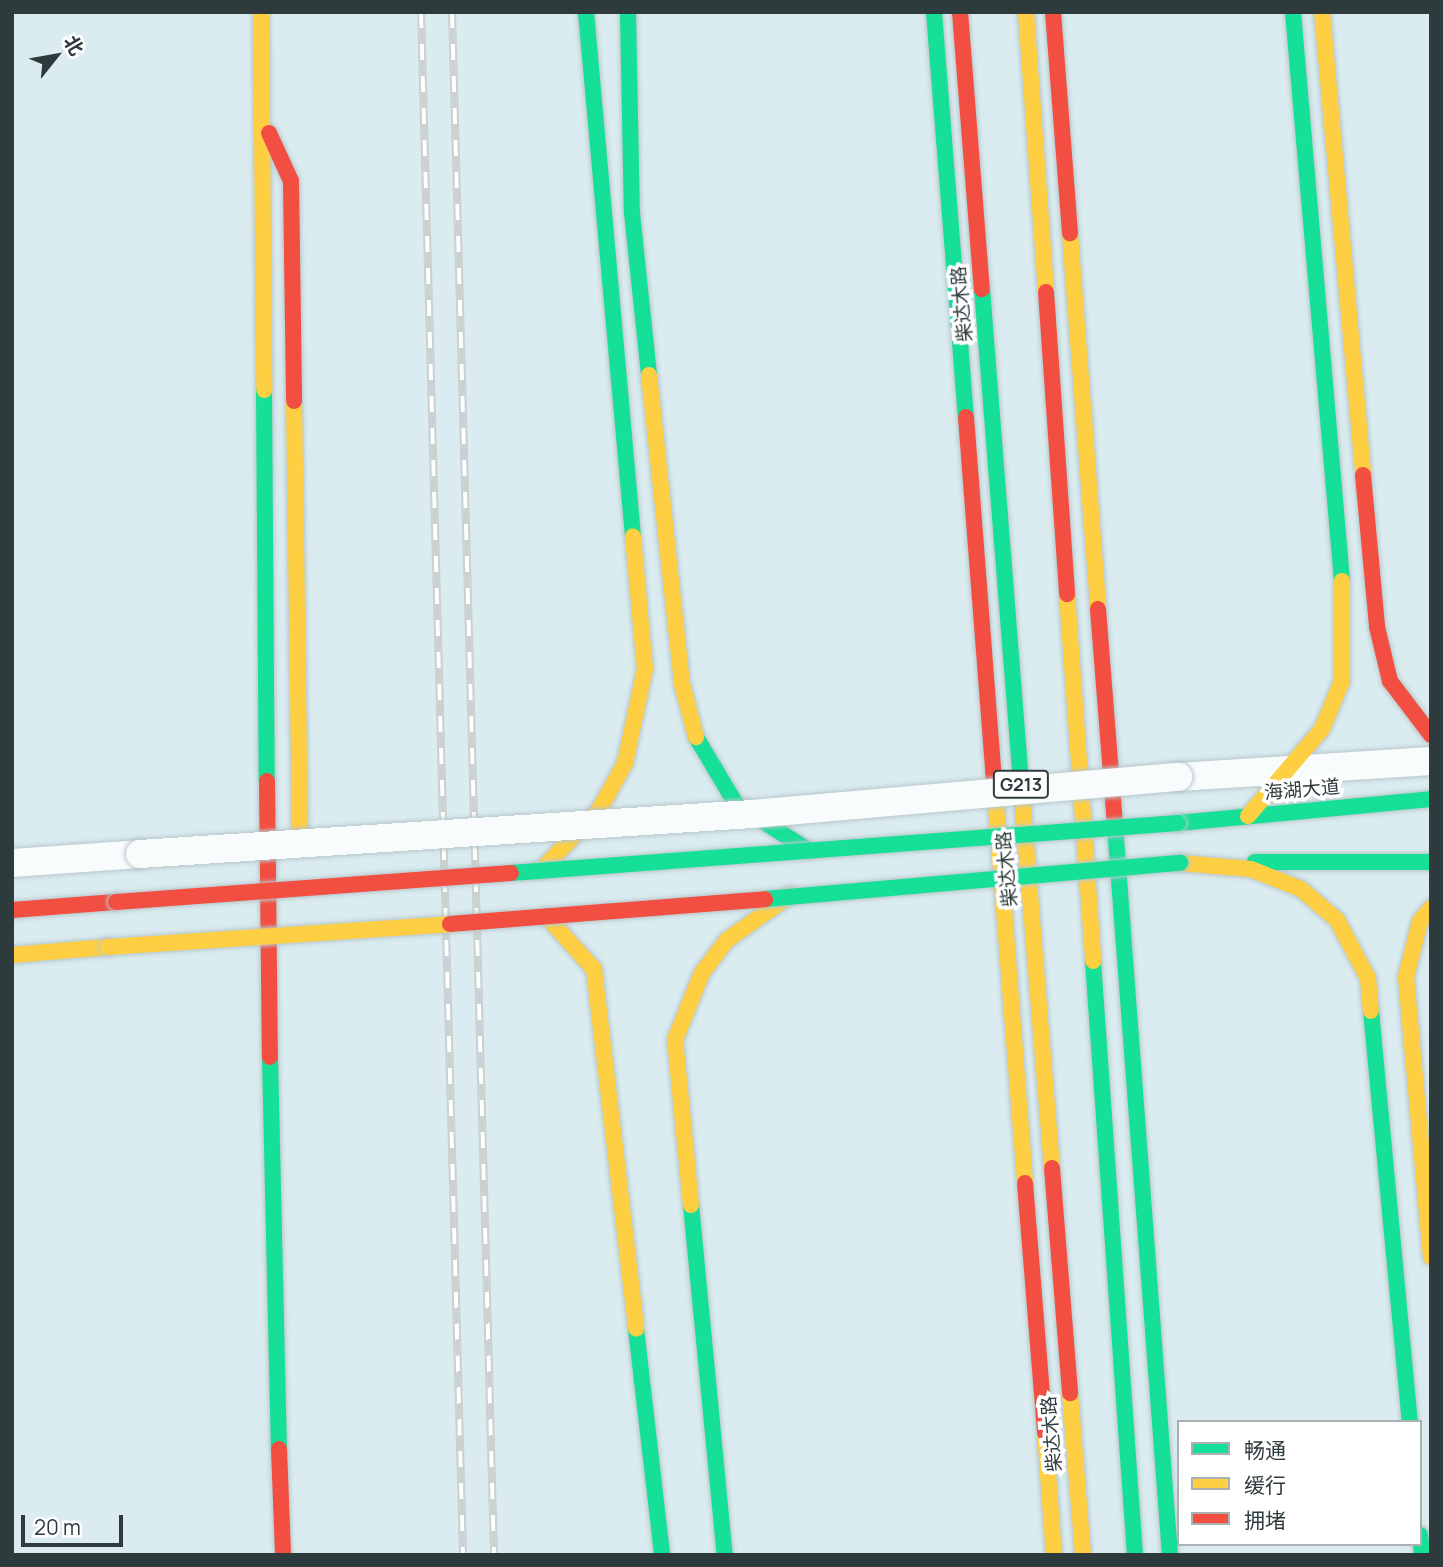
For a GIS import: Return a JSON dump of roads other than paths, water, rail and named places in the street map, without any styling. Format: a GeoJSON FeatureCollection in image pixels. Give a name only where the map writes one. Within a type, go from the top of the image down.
{"type":"FeatureCollection","features":[{"type":"Feature","properties":{"kind":"main road"},"geometry":{"type":"LineString","coordinates":[[261,12],[271,1232],[283,1555]]}},
{"type":"Feature","properties":{"kind":"main road"},"geometry":{"type":"LineString","coordinates":[[541,870],[585,824],[625,763],[645,669],[586,12]]}},
{"type":"Feature","properties":{"kind":"main road"},"geometry":{"type":"LineString","coordinates":[[628,12],[632,213],[681,684],[699,750],[736,804],[808,850]]}},
{"type":"Feature","properties":{"kind":"main road"},"geometry":{"type":"LineString","coordinates":[[934,12],[1054,1555]]}},
{"type":"Feature","properties":{"kind":"main road","name":"柴达木路"},"geometry":{"type":"LineString","coordinates":[[960,12],[1083,1555]]}},
{"type":"Feature","properties":{"kind":"main road","name":"G213"},"geometry":{"type":"LineString","coordinates":[[1026,12],[1135,1555]]}},
{"type":"Feature","properties":{"kind":"main road"},"geometry":{"type":"LineString","coordinates":[[1053,12],[1170,1555]]}},
{"type":"Feature","properties":{"kind":"main road"},"geometry":{"type":"LineString","coordinates":[[1248,816],[1322,729],[1342,681],[1346,632],[1293,12]]}},
{"type":"Feature","properties":{"kind":"main road"},"geometry":{"type":"LineString","coordinates":[[1322,12],[1377,627],[1390,681],[1431,735]]}},
{"type":"Feature","properties":{"kind":"main road"},"geometry":{"type":"LineString","coordinates":[[263,121],[291,181],[300,843]]}},
{"type":"Feature","properties":{"kind":"main road","name":"海湖大道"},"geometry":{"type":"LineString","coordinates":[[12,910],[1178,823],[1431,799]]}},
{"type":"Feature","properties":{"kind":"main road"},"geometry":{"type":"LineString","coordinates":[[12,955],[548,918],[1180,863],[1431,862]]}},
{"type":"Feature","properties":{"kind":"main road"},"geometry":{"type":"LineString","coordinates":[[1180,863],[1251,869],[1301,889],[1337,920],[1368,978],[1410,1420]]}},
{"type":"Feature","properties":{"kind":"main road"},"geometry":{"type":"LineString","coordinates":[[725,1555],[675,1040],[702,973],[727,940],[790,895]]}},
{"type":"Feature","properties":{"kind":"main road"},"geometry":{"type":"LineString","coordinates":[[1431,908],[1420,920],[1406,977],[1431,1257]]}},
{"type":"Feature","properties":{"kind":"main road"},"geometry":{"type":"LineString","coordinates":[[548,918],[594,969],[662,1555]]}},
{"type":"Feature","properties":{"kind":"street"},"geometry":{"type":"LineString","coordinates":[[12,863],[752,814],[1290,767],[1431,761]]}},
{"type":"Feature","properties":{"kind":"railway"},"geometry":{"type":"LineString","coordinates":[[421,12],[463,1555]]}},
{"type":"Feature","properties":{"kind":"railway"},"geometry":{"type":"LineString","coordinates":[[452,12],[494,1555]]}}]}
